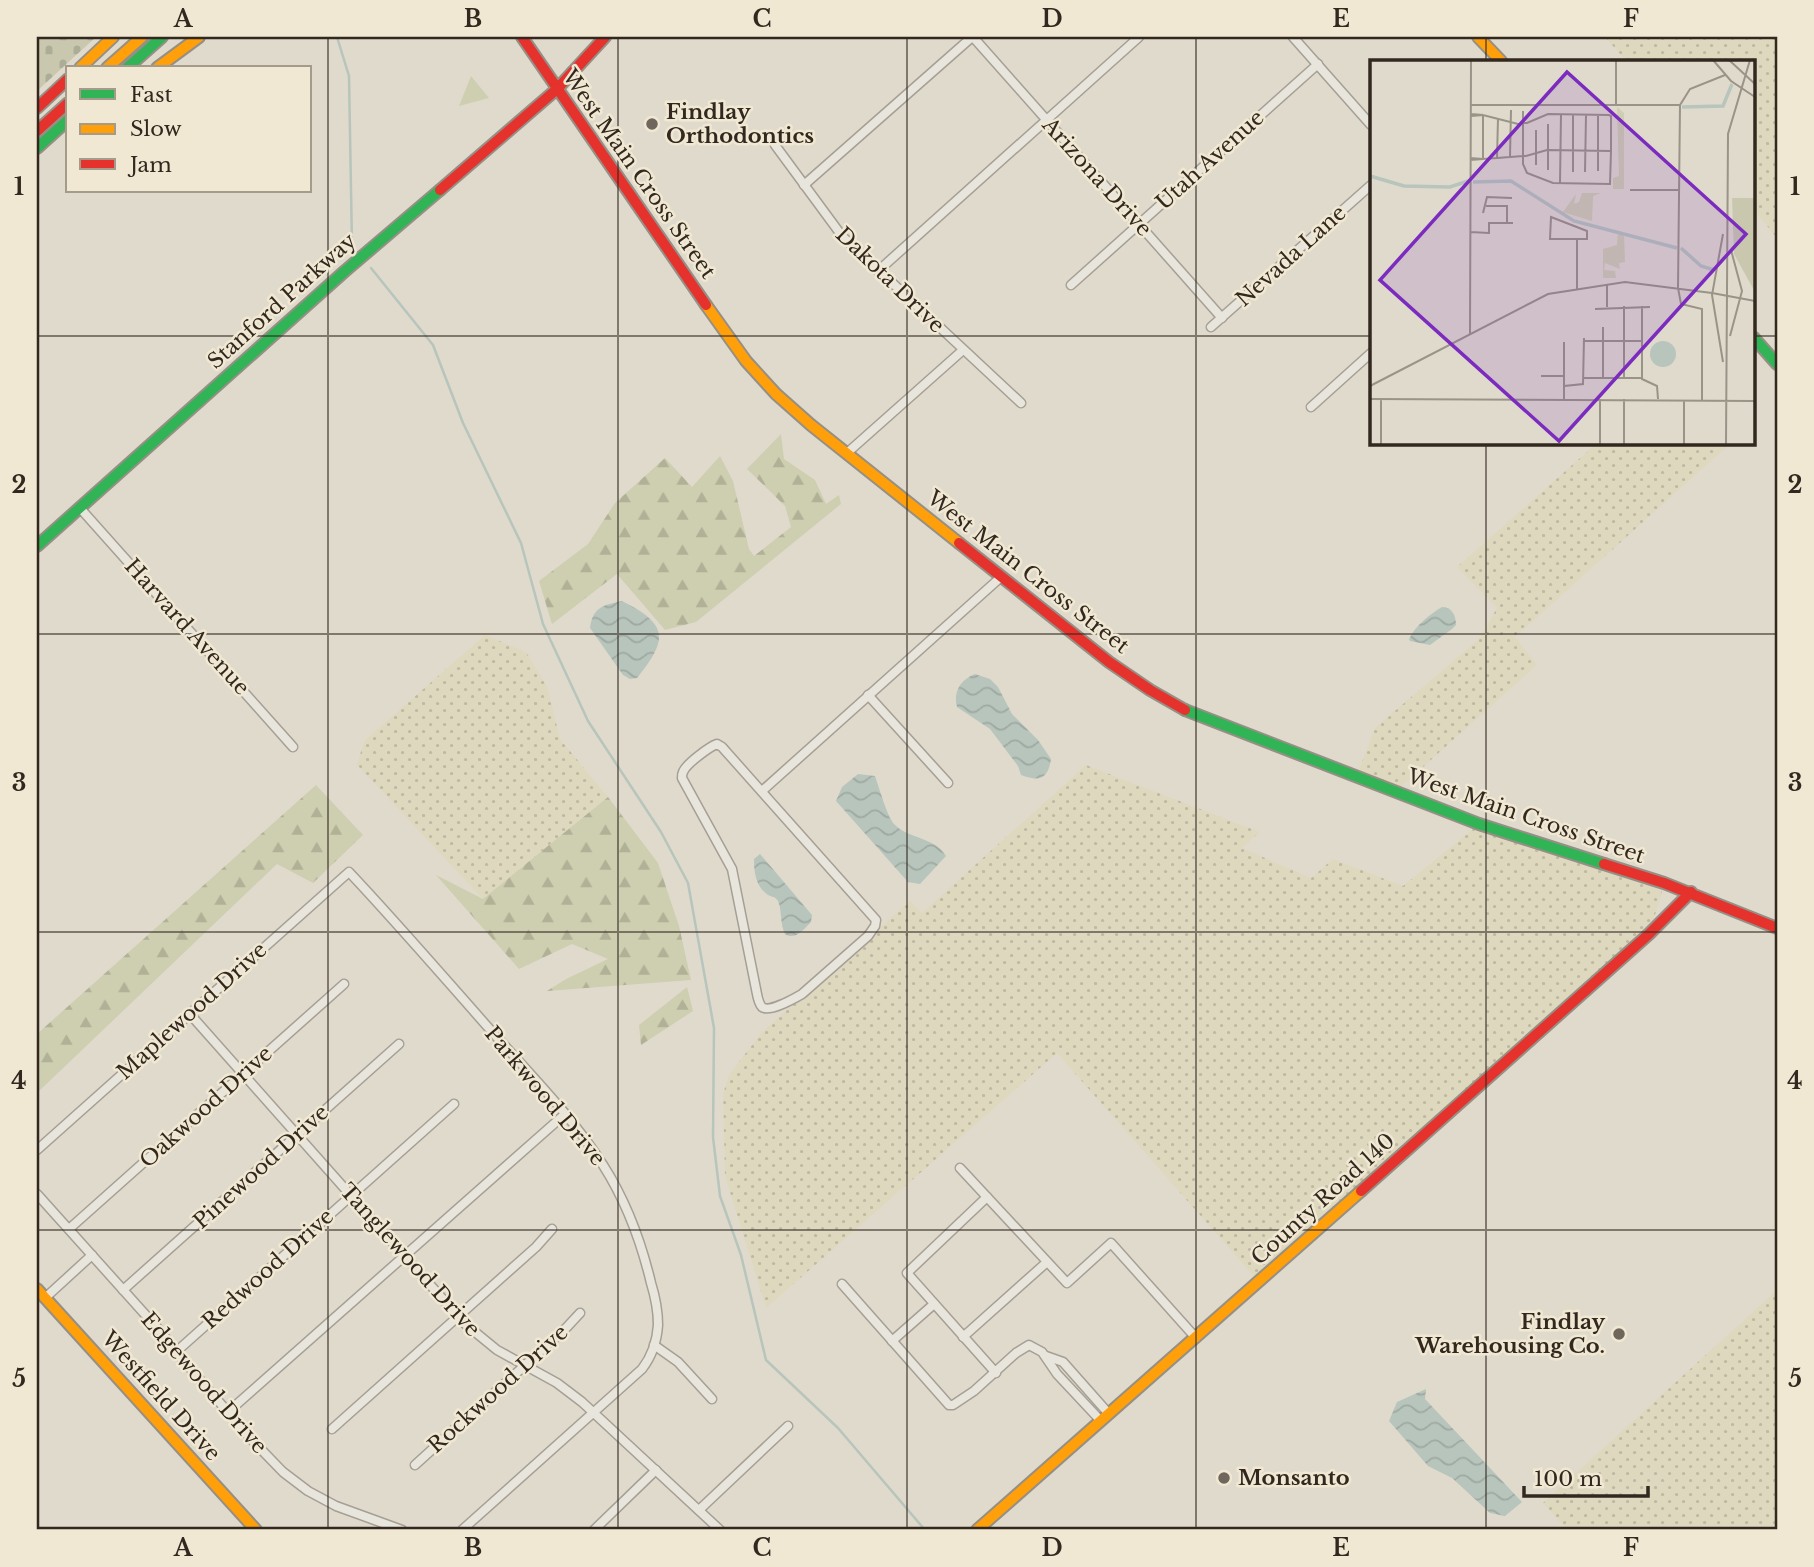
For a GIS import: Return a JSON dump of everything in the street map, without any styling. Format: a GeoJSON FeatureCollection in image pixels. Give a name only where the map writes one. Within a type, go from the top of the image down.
{"type":"FeatureCollection","features":[{"type":"Feature","properties":{"kind":"main road"},"geometry":{"type":"LineString","coordinates":[[82,66],[113,37]]}},
{"type":"Feature","properties":{"kind":"main road"},"geometry":{"type":"LineString","coordinates":[[109,66],[142,37]]}},
{"type":"Feature","properties":{"kind":"main road"},"geometry":{"type":"LineString","coordinates":[[129,66],[162,37]]}},
{"type":"Feature","properties":{"kind":"main road"},"geometry":{"type":"LineString","coordinates":[[159,66],[199,37]]}},
{"type":"Feature","properties":{"kind":"main road","name":"West Main Cross Street"},"geometry":{"type":"LineString","coordinates":[[522,37],[756,373],[782,400],[847,453],[1078,639],[1139,684],[1194,714],[1479,824],[1691,892],[1777,928]]}},
{"type":"Feature","properties":{"kind":"main road","name":"Stanford Parkway"},"geometry":{"type":"LineString","coordinates":[[37,546],[345,271],[557,89],[606,37]]}},
{"type":"Feature","properties":{"kind":"main road"},"geometry":{"type":"LineString","coordinates":[[1478,37],[1499,60]]}},
{"type":"Feature","properties":{"kind":"main road"},"geometry":{"type":"LineString","coordinates":[[37,108],[66,81]]}},
{"type":"Feature","properties":{"kind":"main road"},"geometry":{"type":"LineString","coordinates":[[37,131],[66,105]]}},
{"type":"Feature","properties":{"kind":"main road"},"geometry":{"type":"LineString","coordinates":[[37,148],[66,122]]}},
{"type":"Feature","properties":{"kind":"main road"},"geometry":{"type":"LineString","coordinates":[[37,156],[66,134]]}},
{"type":"Feature","properties":{"kind":"main road"},"geometry":{"type":"LineString","coordinates":[[1755,339],[1777,364]]}},
{"type":"Feature","properties":{"kind":"main road","name":"County Road 140"},"geometry":{"type":"LineString","coordinates":[[977,1530],[1649,934],[1691,892]]}},
{"type":"Feature","properties":{"kind":"main road","name":"Westfield Drive"},"geometry":{"type":"LineString","coordinates":[[37,1289],[256,1530]]}},
{"type":"Feature","properties":{"kind":"street","name":"Arizona Drive"},"geometry":{"type":"LineString","coordinates":[[973,37],[1222,318]]}},
{"type":"Feature","properties":{"kind":"street"},"geometry":{"type":"LineString","coordinates":[[804,185],[973,37]]}},
{"type":"Feature","properties":{"kind":"street"},"geometry":{"type":"LineString","coordinates":[[878,271],[1139,37]]}},
{"type":"Feature","properties":{"kind":"street"},"geometry":{"type":"LineString","coordinates":[[1293,37],[1370,124]]}},
{"type":"Feature","properties":{"kind":"street","name":"Utah Avenue"},"geometry":{"type":"LineString","coordinates":[[1071,285],[1318,64]]}},
{"type":"Feature","properties":{"kind":"street","name":"Dakota Drive"},"geometry":{"type":"LineString","coordinates":[[775,145],[842,236],[1021,402]]}},
{"type":"Feature","properties":{"kind":"street","name":"Nevada Lane"},"geometry":{"type":"LineString","coordinates":[[1211,327],[1370,185]]}},
{"type":"Feature","properties":{"kind":"street"},"geometry":{"type":"LineString","coordinates":[[847,453],[963,350]]}},
{"type":"Feature","properties":{"kind":"street"},"geometry":{"type":"LineString","coordinates":[[1311,407],[1370,354]]}},
{"type":"Feature","properties":{"kind":"street","name":"Harvard Avenue"},"geometry":{"type":"LineString","coordinates":[[80,508],[293,747]]}},
{"type":"Feature","properties":{"kind":"street"},"geometry":{"type":"LineString","coordinates":[[762,791],[1001,577]]}},
{"type":"Feature","properties":{"kind":"street"},"geometry":{"type":"LineString","coordinates":[[868,695],[947,783]]}},
{"type":"Feature","properties":{"kind":"street"},"geometry":{"type":"LineString","coordinates":[[717,744],[762,791],[876,920],[868,936],[802,994],[768,1009],[760,1004],[756,989],[732,869],[682,778],[682,773],[710,746],[717,744]]}},
{"type":"Feature","properties":{"kind":"street","name":"Maplewood Drive"},"geometry":{"type":"LineString","coordinates":[[37,1150],[349,872]]}},
{"type":"Feature","properties":{"kind":"street","name":"Parkwood Drive"},"geometry":{"type":"LineString","coordinates":[[349,872],[565,1114],[603,1165],[636,1232],[648,1267],[657,1310],[654,1345],[642,1369],[462,1530]]}},
{"type":"Feature","properties":{"kind":"street","name":"Oakwood Drive"},"geometry":{"type":"LineString","coordinates":[[69,1229],[344,985]]}},
{"type":"Feature","properties":{"kind":"street","name":"Tanglewood Drive"},"geometry":{"type":"LineString","coordinates":[[189,1013],[458,1317],[487,1343],[565,1388],[717,1529]]}},
{"type":"Feature","properties":{"kind":"street","name":"Pinewood Drive"},"geometry":{"type":"LineString","coordinates":[[123,1290],[399,1044]]}},
{"type":"Feature","properties":{"kind":"street","name":"Redwood Drive"},"geometry":{"type":"LineString","coordinates":[[177,1351],[454,1104]]}},
{"type":"Feature","properties":{"kind":"street"},"geometry":{"type":"LineString","coordinates":[[228,1412],[565,1114]]}},
{"type":"Feature","properties":{"kind":"street"},"geometry":{"type":"LineString","coordinates":[[960,1168],[1067,1283],[1111,1243],[1196,1338]]}},
{"type":"Feature","properties":{"kind":"street","name":"Edgewood Drive"},"geometry":{"type":"LineString","coordinates":[[37,1195],[270,1459],[300,1485],[336,1506],[402,1530]]}},
{"type":"Feature","properties":{"kind":"street"},"geometry":{"type":"LineString","coordinates":[[987,1197],[907,1273],[996,1373]]}},
{"type":"Feature","properties":{"kind":"street"},"geometry":{"type":"LineString","coordinates":[[332,1429],[536,1247],[552,1229]]}},
{"type":"Feature","properties":{"kind":"street"},"geometry":{"type":"LineString","coordinates":[[45,1298],[92,1255]]}},
{"type":"Feature","properties":{"kind":"street"},"geometry":{"type":"LineString","coordinates":[[963,1337],[1047,1262]]}},
{"type":"Feature","properties":{"kind":"street"},"geometry":{"type":"LineString","coordinates":[[842,1284],[946,1403],[953,1405],[974,1391],[1016,1353],[1029,1345],[1046,1356],[1063,1362],[1105,1418]]}},
{"type":"Feature","properties":{"kind":"street"},"geometry":{"type":"LineString","coordinates":[[892,1341],[934,1304]]}},
{"type":"Feature","properties":{"kind":"street","name":"Rockwood Drive"},"geometry":{"type":"LineString","coordinates":[[415,1465],[568,1327],[580,1313]]}},
{"type":"Feature","properties":{"kind":"street"},"geometry":{"type":"LineString","coordinates":[[654,1345],[678,1362],[712,1399]]}},
{"type":"Feature","properties":{"kind":"street"},"geometry":{"type":"LineString","coordinates":[[699,1510],[788,1426]]}},
{"type":"Feature","properties":{"kind":"street"},"geometry":{"type":"LineString","coordinates":[[594,1530],[656,1470]]}},
{"type":"Feature","properties":{"kind":"shaded area"},"geometry":{"type":"Polygon","coordinates":[[[1605,37],[1777,37],[1777,238],[1755,211],[1755,60],[1625,60],[1605,37]]]}},
{"type":"Feature","properties":{"kind":"shaded area"},"geometry":{"type":"Polygon","coordinates":[[[1596,444],[1730,444],[1515,637],[1537,665],[1395,792],[1356,777],[1375,728],[1480,638],[1497,608],[1457,567],[1596,444]]]}},
{"type":"Feature","properties":{"kind":"shaded area"},"geometry":{"type":"Polygon","coordinates":[[[485,635],[526,652],[547,686],[560,739],[608,797],[483,899],[357,765],[364,741],[485,635]]]}},
{"type":"Feature","properties":{"kind":"shaded area"},"geometry":{"type":"Polygon","coordinates":[[[1086,765],[1260,832],[1242,848],[1311,878],[1333,859],[1403,886],[1479,824],[1664,883],[1649,934],[1259,1282],[1057,1053],[766,1308],[725,1176],[723,1094],[729,1075],[762,1032],[910,901],[922,913],[1086,765]]]}},
{"type":"Feature","properties":{"kind":"shaded area"},"geometry":{"type":"Polygon","coordinates":[[[1777,1290],[1777,1530],[1567,1530],[1543,1503],[1777,1290]]]}},
{"type":"Feature","properties":{"kind":"green space"},"geometry":{"type":"Polygon","coordinates":[[[37,37],[96,37],[37,91],[37,37]]]}},
{"type":"Feature","properties":{"kind":"green space"},"geometry":{"type":"Polygon","coordinates":[[[471,76],[489,98],[459,106],[471,76]]]}},
{"type":"Feature","properties":{"kind":"green space"},"geometry":{"type":"Polygon","coordinates":[[[781,434],[784,459],[815,480],[826,504],[839,495],[841,504],[696,622],[665,630],[617,574],[552,624],[539,581],[588,544],[615,503],[665,458],[692,487],[720,456],[733,481],[749,549],[754,556],[791,527],[785,506],[747,469],[781,434]]]}},
{"type":"Feature","properties":{"kind":"green space"},"geometry":{"type":"Polygon","coordinates":[[[316,785],[363,835],[313,883],[277,864],[37,1093],[37,1034],[316,785]]]}},
{"type":"Feature","properties":{"kind":"green space"},"geometry":{"type":"Polygon","coordinates":[[[608,797],[658,863],[679,926],[691,980],[547,991],[608,959],[572,944],[519,969],[436,875],[483,899],[608,797]]]}},
{"type":"Feature","properties":{"kind":"green space"},"geometry":{"type":"Polygon","coordinates":[[[687,987],[693,1011],[641,1045],[639,1025],[687,987]]]}},
{"type":"Feature","properties":{"kind":"water"},"geometry":{"type":"Polygon","coordinates":[[[622,601],[648,617],[659,634],[655,653],[637,678],[630,679],[623,675],[590,628],[596,611],[622,601]]]}},
{"type":"Feature","properties":{"kind":"water"},"geometry":{"type":"Polygon","coordinates":[[[1442,607],[1453,613],[1456,625],[1430,645],[1410,641],[1419,625],[1442,607]]]}},
{"type":"Feature","properties":{"kind":"water"},"geometry":{"type":"Polygon","coordinates":[[[975,674],[990,679],[998,687],[1012,714],[1038,740],[1051,759],[1045,775],[1033,778],[1021,775],[1018,766],[990,729],[957,707],[959,687],[975,674]]]}},
{"type":"Feature","properties":{"kind":"water"},"geometry":{"type":"Polygon","coordinates":[[[858,774],[875,776],[894,824],[906,833],[935,845],[946,856],[920,884],[908,882],[836,801],[842,787],[858,774]]]}},
{"type":"Feature","properties":{"kind":"water"},"geometry":{"type":"Polygon","coordinates":[[[760,854],[812,915],[811,922],[796,935],[785,934],[778,901],[764,892],[758,884],[754,859],[760,854]]]}},
{"type":"Feature","properties":{"kind":"water"},"geometry":{"type":"Polygon","coordinates":[[[1426,1389],[1425,1399],[1522,1502],[1505,1516],[1490,1513],[1452,1478],[1428,1466],[1389,1421],[1397,1402],[1426,1389]]]}},
{"type":"Feature","properties":{"kind":"waterway"},"geometry":{"type":"LineString","coordinates":[[337,37],[349,76],[352,246],[355,250]]}},
{"type":"Feature","properties":{"kind":"waterway"},"geometry":{"type":"LineString","coordinates":[[371,268],[433,345],[463,423],[521,543],[543,624],[588,721],[661,832],[688,883],[714,1028],[713,1137],[720,1196],[741,1255],[766,1360],[838,1428],[925,1530]]}},
{"type":"Feature","properties":{"kind":"traffic: fast"},"geometry":{"type":"LineString","coordinates":[[129,66],[162,37]]}},
{"type":"Feature","properties":{"kind":"traffic: fast"},"geometry":{"type":"LineString","coordinates":[[37,148],[66,122]]}},
{"type":"Feature","properties":{"kind":"traffic: fast"},"geometry":{"type":"LineString","coordinates":[[37,546],[345,271],[440,190]]}},
{"type":"Feature","properties":{"kind":"traffic: fast"},"geometry":{"type":"LineString","coordinates":[[1755,339],[1777,364]]}},
{"type":"Feature","properties":{"kind":"traffic: fast"},"geometry":{"type":"LineString","coordinates":[[1185,710],[1479,824],[1604,864]]}},
{"type":"Feature","properties":{"kind":"traffic: slow"},"geometry":{"type":"LineString","coordinates":[[82,66],[113,37]]}},
{"type":"Feature","properties":{"kind":"traffic: slow"},"geometry":{"type":"LineString","coordinates":[[109,66],[142,37]]}},
{"type":"Feature","properties":{"kind":"traffic: slow"},"geometry":{"type":"LineString","coordinates":[[160,66],[199,37]]}},
{"type":"Feature","properties":{"kind":"traffic: slow"},"geometry":{"type":"LineString","coordinates":[[1478,37],[1500,60]]}},
{"type":"Feature","properties":{"kind":"traffic: slow"},"geometry":{"type":"LineString","coordinates":[[706,305],[746,361],[776,394],[959,543]]}},
{"type":"Feature","properties":{"kind":"traffic: slow"},"geometry":{"type":"LineString","coordinates":[[977,1530],[1361,1191]]}},
{"type":"Feature","properties":{"kind":"traffic: slow"},"geometry":{"type":"LineString","coordinates":[[37,1289],[256,1530]]}},
{"type":"Feature","properties":{"kind":"traffic: jam"},"geometry":{"type":"LineString","coordinates":[[522,37],[706,305]]}},
{"type":"Feature","properties":{"kind":"traffic: jam"},"geometry":{"type":"LineString","coordinates":[[440,190],[557,89],[605,37]]}},
{"type":"Feature","properties":{"kind":"traffic: jam"},"geometry":{"type":"LineString","coordinates":[[37,108],[66,81]]}},
{"type":"Feature","properties":{"kind":"traffic: jam"},"geometry":{"type":"LineString","coordinates":[[37,131],[66,105]]}},
{"type":"Feature","properties":{"kind":"traffic: jam"},"geometry":{"type":"LineString","coordinates":[[959,543],[1109,662],[1185,710]]}},
{"type":"Feature","properties":{"kind":"traffic: jam"},"geometry":{"type":"LineString","coordinates":[[1604,864],[1664,883],[1777,928]]}},
{"type":"Feature","properties":{"kind":"traffic: jam"},"geometry":{"type":"LineString","coordinates":[[1361,1191],[1649,934],[1691,892]]}},
{"type":"Feature","properties":{"kind":"place","name":"Findlay Orthodontics"},"geometry":{"type":"Point","coordinates":[652,124]}},
{"type":"Feature","properties":{"kind":"place","name":"Findlay Warehousing Co."},"geometry":{"type":"Point","coordinates":[1619,1334]}},
{"type":"Feature","properties":{"kind":"place","name":"Monsanto"},"geometry":{"type":"Point","coordinates":[1224,1478]}}]}
